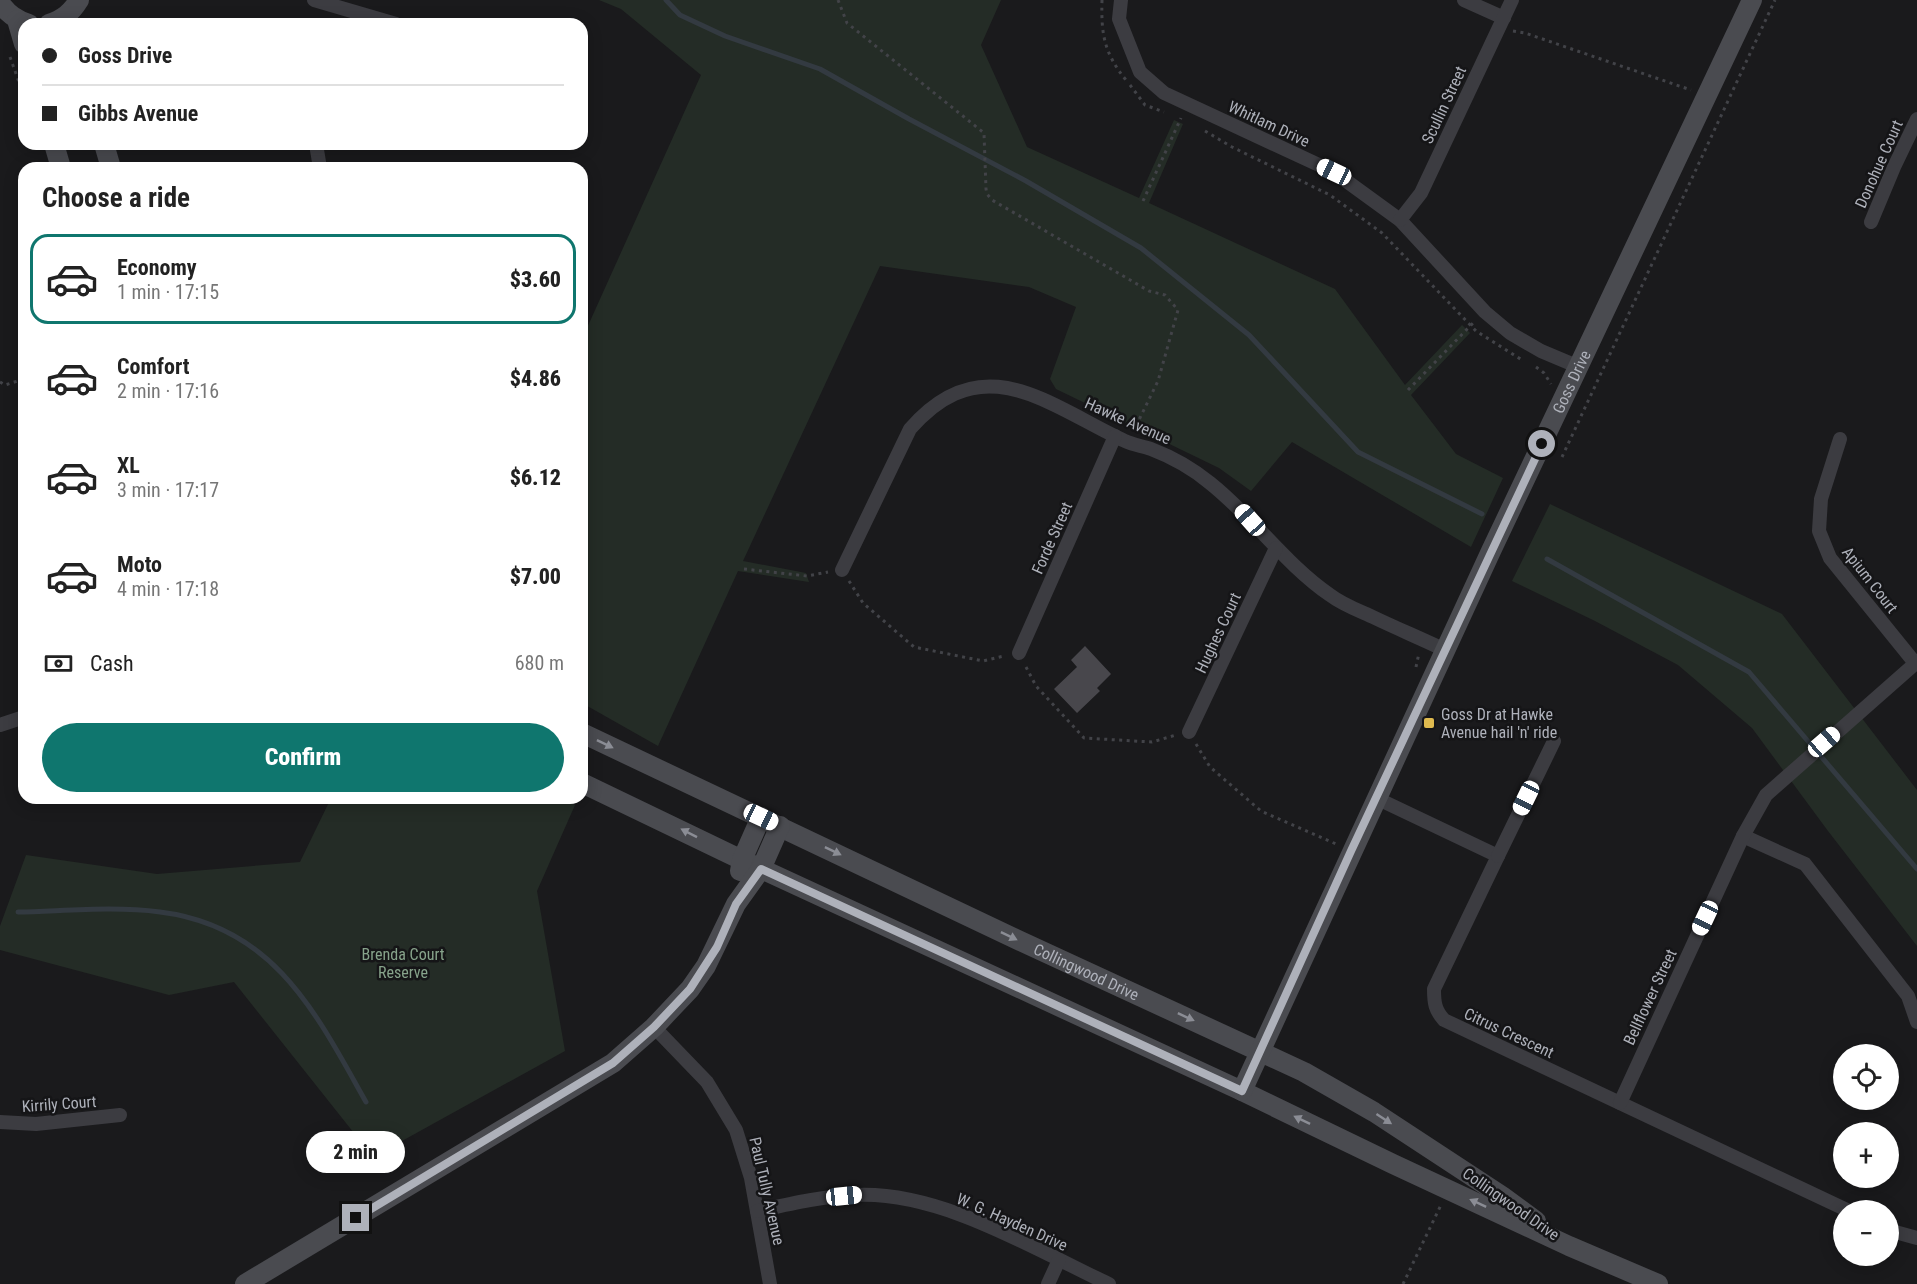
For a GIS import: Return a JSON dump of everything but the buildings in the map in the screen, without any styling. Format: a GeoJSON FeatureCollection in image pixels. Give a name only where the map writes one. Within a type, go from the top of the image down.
{"type":"FeatureCollection","features":[{"type":"Feature","properties":{"kind":"main road","name":"Goss Drive"},"geometry":{"type":"LineString","coordinates":[[1242,1091],[1445,650],[1752,0]]}},
{"type":"Feature","properties":{"kind":"main road"},"geometry":{"type":"LineString","coordinates":[[0,3],[7,12],[18,19]]}},
{"type":"Feature","properties":{"kind":"main road","name":"Collingwood Drive"},"geometry":{"type":"LineString","coordinates":[[588,736],[1018,940],[1304,1072],[1374,1112],[1502,1196],[1569,1246]]}},
{"type":"Feature","properties":{"kind":"main road","name":"Collingwood Drive"},"geometry":{"type":"LineString","coordinates":[[588,786],[741,860],[1242,1091],[1569,1246],[1658,1284]]}},
{"type":"Feature","properties":{"kind":"main road"},"geometry":{"type":"LineString","coordinates":[[736,904],[741,860],[761,817]]}},
{"type":"Feature","properties":{"kind":"main road"},"geometry":{"type":"LineString","coordinates":[[245,1284],[613,1063],[654,1027],[690,989],[717,947],[736,904],[761,869],[780,826]]}},
{"type":"Feature","properties":{"kind":"street"},"geometry":{"type":"LineString","coordinates":[[314,0],[374,18]]}},
{"type":"Feature","properties":{"kind":"street","name":"Whitlam Drive"},"geometry":{"type":"LineString","coordinates":[[1121,0],[1119,19],[1140,72],[1164,93],[1334,172],[1400,220],[1485,312],[1510,333],[1542,351],[1579,367]]}},
{"type":"Feature","properties":{"kind":"street"},"geometry":{"type":"LineString","coordinates":[[1464,0],[1501,24]]}},
{"type":"Feature","properties":{"kind":"street","name":"Scullin Street"},"geometry":{"type":"LineString","coordinates":[[1400,220],[1421,193],[1512,0]]}},
{"type":"Feature","properties":{"kind":"street"},"geometry":{"type":"LineString","coordinates":[[339,18],[341,9]]}},
{"type":"Feature","properties":{"kind":"street","name":"Donohue Court"},"geometry":{"type":"LineString","coordinates":[[1871,222],[1917,119]]}},
{"type":"Feature","properties":{"kind":"street","name":"Hawke Avenue"},"geometry":{"type":"LineString","coordinates":[[842,570],[910,429],[922,415],[939,401],[965,389],[1005,386],[1032,394],[1122,439],[1187,466],[1237,506],[1276,548],[1330,595],[1445,650]]}},
{"type":"Feature","properties":{"kind":"street","name":"Forde Street"},"geometry":{"type":"LineString","coordinates":[[1019,653],[1122,439]]}},
{"type":"Feature","properties":{"kind":"street","name":"Apium Court"},"geometry":{"type":"LineString","coordinates":[[1839,439],[1821,499],[1819,531],[1830,558],[1916,663]]}},
{"type":"Feature","properties":{"kind":"street","name":"Hughes Court"},"geometry":{"type":"LineString","coordinates":[[1189,732],[1276,548]]}},
{"type":"Feature","properties":{"kind":"street","name":"Bellflower Street"},"geometry":{"type":"LineString","coordinates":[[1620,1103],[1743,836],[1766,795],[1916,663]]}},
{"type":"Feature","properties":{"kind":"street"},"geometry":{"type":"LineString","coordinates":[[0,725],[18,719]]}},
{"type":"Feature","properties":{"kind":"street"},"geometry":{"type":"LineString","coordinates":[[1376,798],[1498,856],[1554,741]]}},
{"type":"Feature","properties":{"kind":"street"},"geometry":{"type":"LineString","coordinates":[[1743,836],[1805,864],[1908,996],[1917,1022]]}},
{"type":"Feature","properties":{"kind":"street","name":"Citrus Crescent"},"geometry":{"type":"LineString","coordinates":[[1498,856],[1434,989],[1436,1011],[1444,1020],[1833,1203]]}},
{"type":"Feature","properties":{"kind":"street","name":"Paul Tully Avenue"},"geometry":{"type":"LineString","coordinates":[[654,1027],[707,1082],[736,1130],[751,1178],[770,1284]]}},
{"type":"Feature","properties":{"kind":"street","name":"Kirrily Court"},"geometry":{"type":"LineString","coordinates":[[0,1122],[36,1124],[120,1115]]}},
{"type":"Feature","properties":{"kind":"street","name":"W. G. Hayden Drive"},"geometry":{"type":"LineString","coordinates":[[757,1211],[857,1195],[890,1197],[938,1208],[971,1219],[1109,1284]]}},
{"type":"Feature","properties":{"kind":"street"},"geometry":{"type":"LineString","coordinates":[[1899,1233],[1917,1238]]}},
{"type":"Feature","properties":{"kind":"street"},"geometry":{"type":"LineString","coordinates":[[1048,1284],[1059,1260]]}},
{"type":"Feature","properties":{"kind":"path"},"geometry":{"type":"LineString","coordinates":[[838,0],[847,22],[984,133],[987,194],[992,200],[1149,291],[1165,295],[1178,310],[1158,381],[1122,439]]}},
{"type":"Feature","properties":{"kind":"path"},"geometry":{"type":"LineString","coordinates":[[1102,0],[1105,45],[1114,66],[1145,105],[1181,118]]}},
{"type":"Feature","properties":{"kind":"path"},"geometry":{"type":"LineString","coordinates":[[1562,457],[1775,0]]}},
{"type":"Feature","properties":{"kind":"path"},"geometry":{"type":"LineString","coordinates":[[1501,24],[1685,87],[1706,98]]}},
{"type":"Feature","properties":{"kind":"path"},"geometry":{"type":"LineString","coordinates":[[1143,201],[1189,104]]}},
{"type":"Feature","properties":{"kind":"path"},"geometry":{"type":"LineString","coordinates":[[1199,128],[1232,147],[1330,195],[1383,233],[1470,325],[1509,353],[1544,373],[1551,385],[1549,392],[1563,402]]}},
{"type":"Feature","properties":{"kind":"path"},"geometry":{"type":"LineString","coordinates":[[1408,390],[1485,312]]}},
{"type":"Feature","properties":{"kind":"path"},"geometry":{"type":"LineString","coordinates":[[0,382],[5,385],[18,382]]}},
{"type":"Feature","properties":{"kind":"path"},"geometry":{"type":"LineString","coordinates":[[744,569],[807,576],[842,570],[863,603],[914,647],[983,660],[1019,653],[1036,686],[1084,738],[1152,742],[1189,732],[1210,767],[1261,811],[1338,845],[1342,838]]}},
{"type":"Feature","properties":{"kind":"path"},"geometry":{"type":"LineString","coordinates":[[1419,673],[1416,666],[1417,657],[1424,640]]}},
{"type":"Feature","properties":{"kind":"path"},"geometry":{"type":"LineString","coordinates":[[1403,1284],[1441,1205]]}},
{"type":"Feature","properties":{"kind":"green space"},"geometry":{"type":"Polygon","coordinates":[[[599,0],[1001,0],[981,45],[1027,147],[1139,198],[1174,120],[1183,124],[1149,203],[1335,289],[1405,385],[1462,325],[1470,333],[1411,395],[1456,454],[1503,478],[1471,547],[1292,442],[1251,491],[1219,468],[1056,389],[1050,379],[1076,307],[1029,287],[880,266],[743,561],[806,573],[809,582],[738,571],[658,746],[588,706],[588,326],[701,75],[621,9],[599,0]]]}},
{"type":"Feature","properties":{"kind":"green space"},"geometry":{"type":"Polygon","coordinates":[[[1550,504],[1782,614],[1917,790],[1917,946],[1752,728],[1678,665],[1512,581],[1550,504]]]}},
{"type":"Feature","properties":{"kind":"green space","name":"Brenda Court Reserve"},"geometry":{"type":"Polygon","coordinates":[[[328,804],[575,805],[537,891],[565,1051],[373,1157],[234,982],[169,995],[0,950],[0,926],[26,855],[157,874],[300,862],[328,804]]]}},
{"type":"Feature","properties":{"kind":"waterway"},"geometry":{"type":"LineString","coordinates":[[666,0],[680,15],[725,36],[820,69],[1026,181],[1141,248],[1249,335],[1358,452],[1482,514]]}},
{"type":"Feature","properties":{"kind":"waterway"},"geometry":{"type":"LineString","coordinates":[[1547,559],[1749,672],[1917,869]]}},
{"type":"Feature","properties":{"kind":"waterway"},"geometry":{"type":"LineString","coordinates":[[18,912],[143,910],[200,921],[233,935],[262,955],[287,979],[309,1006],[366,1102]]}},
{"type":"Feature","properties":{"kind":"place","name":"Goss Dr at Hawke Avenue hail 'n' ride"},"geometry":{"type":"Point","coordinates":[1429,723]}},
{"type":"Feature","properties":{"kind":"route"},"geometry":{"type":"LineString","coordinates":[[356,1218],[613,1063],[654,1027],[690,989],[717,947],[736,904],[761,869],[1242,1091],[1351,851],[1542,444]]}}]}
